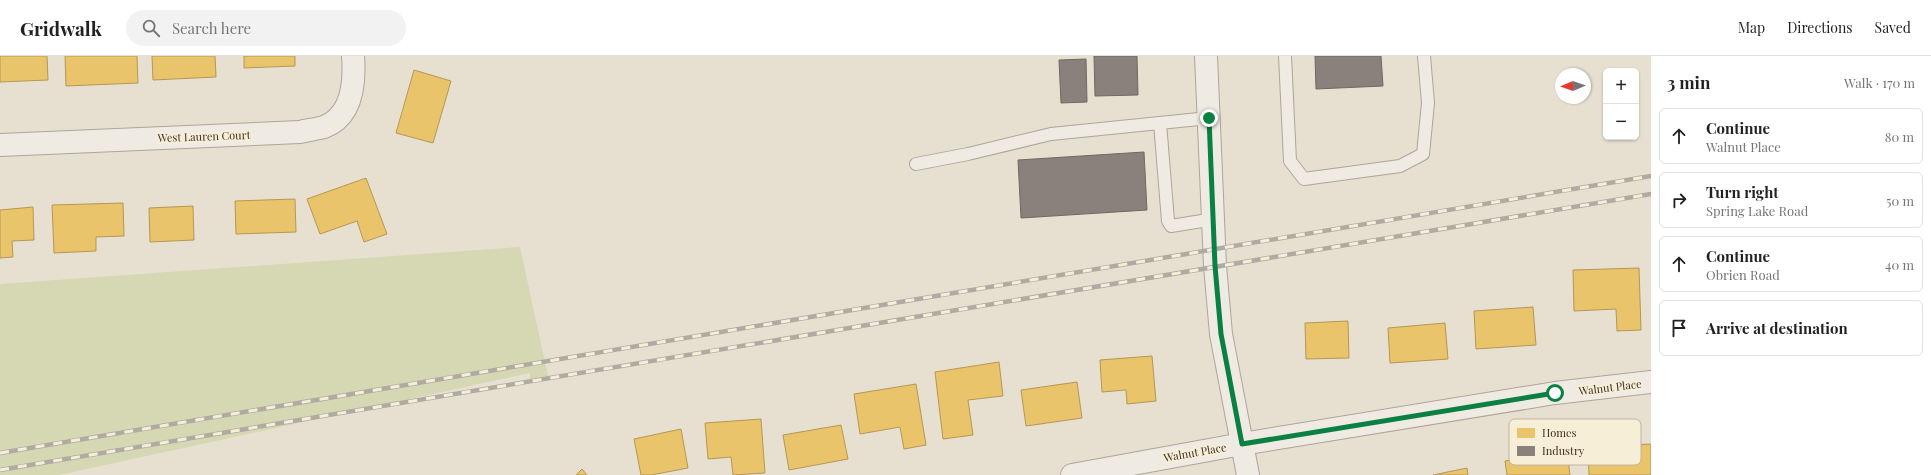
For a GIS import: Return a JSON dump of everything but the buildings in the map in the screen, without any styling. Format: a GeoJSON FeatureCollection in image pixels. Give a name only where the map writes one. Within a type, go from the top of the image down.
{"type":"FeatureCollection","features":[{"type":"Feature","properties":{"kind":"street","name":"West Lauren Court"},"geometry":{"type":"LineString","coordinates":[[0,145],[300,132],[325,126],[343,114],[352,94],[353,56]]}},
{"type":"Feature","properties":{"kind":"street"},"geometry":{"type":"LineString","coordinates":[[1206,56],[1215,266],[1221,334],[1248,475]]}},
{"type":"Feature","properties":{"kind":"street","name":"Walnut Place"},"geometry":{"type":"LineString","coordinates":[[1072,475],[1242,444],[1555,393],[1651,382]]}},
{"type":"Feature","properties":{"kind":"lane"},"geometry":{"type":"LineString","coordinates":[[1285,56],[1290,161],[1304,179],[1400,166],[1424,154],[1428,103],[1424,56]]}},
{"type":"Feature","properties":{"kind":"lane"},"geometry":{"type":"LineString","coordinates":[[916,164],[968,154],[1051,134],[1209,118]]}},
{"type":"Feature","properties":{"kind":"lane"},"geometry":{"type":"LineString","coordinates":[[1160,123],[1168,221],[1171,226],[1214,219]]}},
{"type":"Feature","properties":{"kind":"green space"},"geometry":{"type":"Polygon","coordinates":[[[520,247],[548,376],[530,379],[530,373],[59,475],[0,475],[0,284],[520,247]]]}},
{"type":"Feature","properties":{"kind":"railway"},"geometry":{"type":"LineString","coordinates":[[0,453],[1651,176]]}},
{"type":"Feature","properties":{"kind":"railway"},"geometry":{"type":"LineString","coordinates":[[0,470],[1651,194]]}},
{"type":"Feature","properties":{"kind":"route"},"geometry":{"type":"LineString","coordinates":[[1209,118],[1215,266],[1221,334],[1242,444],[1555,393]]}}]}
